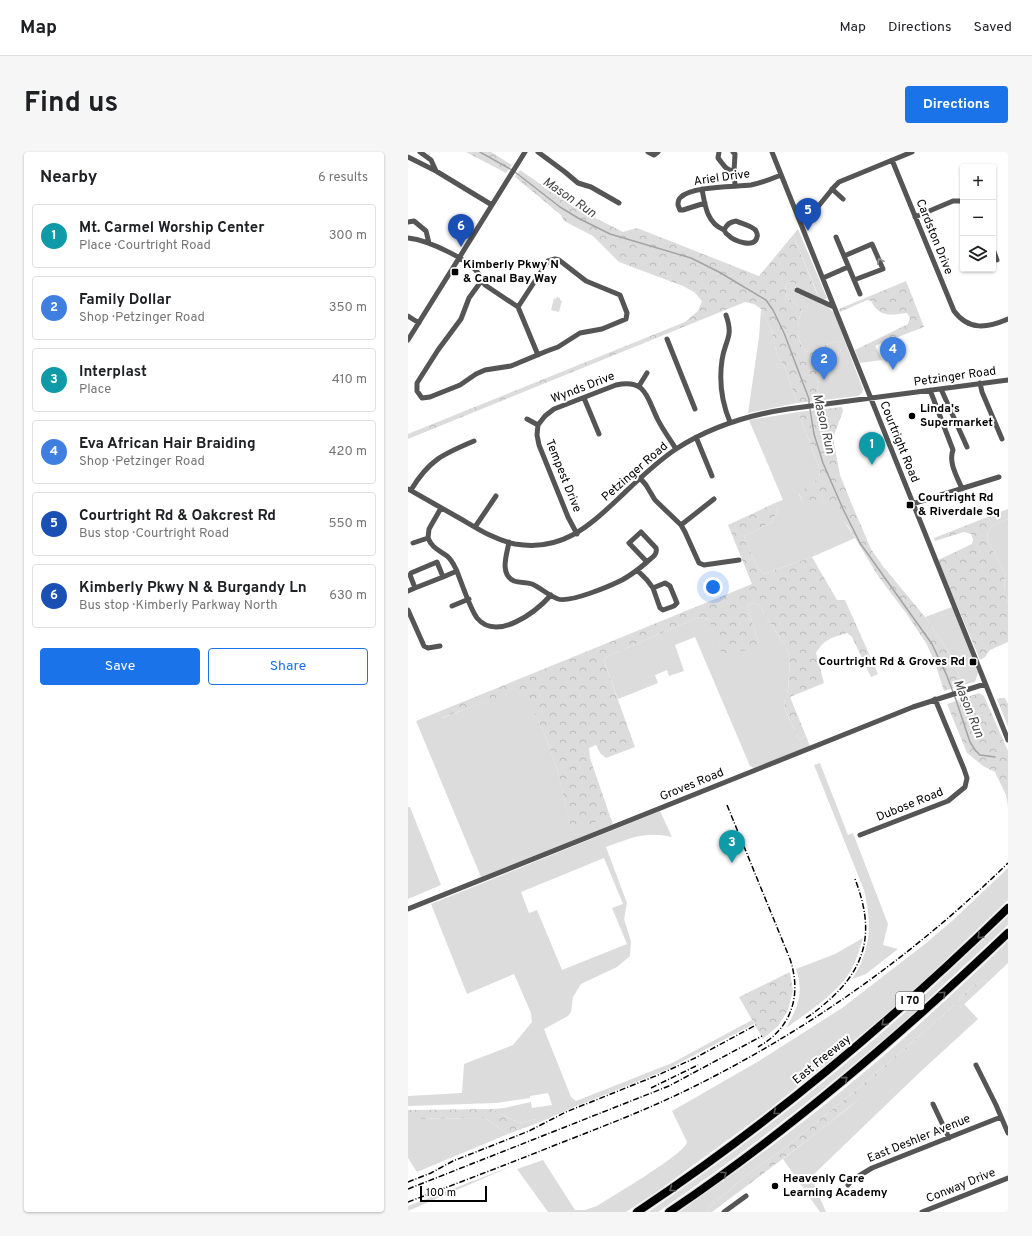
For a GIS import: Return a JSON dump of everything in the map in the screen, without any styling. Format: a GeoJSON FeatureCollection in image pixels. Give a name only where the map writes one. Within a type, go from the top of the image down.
{"type":"FeatureCollection","features":[{"type":"Feature","properties":{"kind":"highway","name":"East Freeway"},"geometry":{"type":"LineString","coordinates":[[637,1212],[763,1122],[830,1069],[911,1000],[1008,908]]}},
{"type":"Feature","properties":{"kind":"highway","name":"I 70"},"geometry":{"type":"LineString","coordinates":[[669,1212],[747,1157],[815,1104],[923,1013],[1008,933]]}},
{"type":"Feature","properties":{"kind":"street"},"geometry":{"type":"LineString","coordinates":[[420,152],[430,160],[436,171]]}},
{"type":"Feature","properties":{"kind":"street"},"geometry":{"type":"LineString","coordinates":[[408,340],[524,152]]}},
{"type":"Feature","properties":{"kind":"street"},"geometry":{"type":"LineString","coordinates":[[538,152],[578,183],[601,192],[619,203]]}},
{"type":"Feature","properties":{"kind":"street"},"geometry":{"type":"LineString","coordinates":[[648,152],[654,154],[658,152]]}},
{"type":"Feature","properties":{"kind":"street"},"geometry":{"type":"LineString","coordinates":[[719,152],[718,158],[725,167],[728,170],[734,171]]}},
{"type":"Feature","properties":{"kind":"street"},"geometry":{"type":"LineString","coordinates":[[733,152],[735,154],[735,186]]}},
{"type":"Feature","properties":{"kind":"street","name":"Courtright Road"},"geometry":{"type":"LineString","coordinates":[[772,152],[1008,740]]}},
{"type":"Feature","properties":{"kind":"street"},"geometry":{"type":"LineString","coordinates":[[800,222],[812,214],[839,182],[912,152]]}},
{"type":"Feature","properties":{"kind":"street"},"geometry":{"type":"LineString","coordinates":[[408,157],[436,171],[492,205]]}},
{"type":"Feature","properties":{"kind":"street","name":"Cardston Drive"},"geometry":{"type":"LineString","coordinates":[[892,160],[951,305],[957,316],[962,320],[980,327],[991,326],[1008,319]]}},
{"type":"Feature","properties":{"kind":"street","name":"Ariel Drive"},"geometry":{"type":"LineString","coordinates":[[705,203],[683,210],[678,208],[679,199],[681,196],[702,189],[751,185],[781,175]]}},
{"type":"Feature","properties":{"kind":"street"},"geometry":{"type":"LineString","coordinates":[[702,189],[708,217],[713,223],[724,230],[728,236],[747,244],[751,244],[757,239],[758,235],[756,230],[753,228],[736,221],[728,223],[724,230]]}},
{"type":"Feature","properties":{"kind":"street"},"geometry":{"type":"LineString","coordinates":[[832,189],[843,199]]}},
{"type":"Feature","properties":{"kind":"street"},"geometry":{"type":"LineString","coordinates":[[915,217],[953,201],[960,201]]}},
{"type":"Feature","properties":{"kind":"street"},"geometry":{"type":"LineString","coordinates":[[408,222],[414,221],[426,231],[429,243]]}},
{"type":"Feature","properties":{"kind":"street"},"geometry":{"type":"LineString","coordinates":[[836,237],[860,294]]}},
{"type":"Feature","properties":{"kind":"street"},"geometry":{"type":"LineString","coordinates":[[408,238],[429,243],[458,258],[478,272],[482,280],[490,288],[518,307],[538,355]]}},
{"type":"Feature","properties":{"kind":"street"},"geometry":{"type":"LineString","coordinates":[[844,256],[872,244],[883,269],[854,280]]}},
{"type":"Feature","properties":{"kind":"street"},"geometry":{"type":"LineString","coordinates":[[482,280],[469,298],[461,319],[438,350],[417,383],[416,388],[422,398],[430,397],[460,385],[476,374],[485,370],[511,366],[558,347],[580,333],[602,329],[626,319],[628,312],[620,295],[612,290],[591,284],[559,260],[555,259],[548,261],[518,307]]}},
{"type":"Feature","properties":{"kind":"street"},"geometry":{"type":"LineString","coordinates":[[823,278],[848,267]]}},
{"type":"Feature","properties":{"kind":"street"},"geometry":{"type":"LineString","coordinates":[[797,290],[834,307]]}},
{"type":"Feature","properties":{"kind":"street"},"geometry":{"type":"LineString","coordinates":[[726,315],[730,331],[722,360],[721,390],[726,413],[730,422]]}},
{"type":"Feature","properties":{"kind":"street"},"geometry":{"type":"LineString","coordinates":[[408,316],[419,323]]}},
{"type":"Feature","properties":{"kind":"street"},"geometry":{"type":"LineString","coordinates":[[667,339],[695,409]]}},
{"type":"Feature","properties":{"kind":"street"},"geometry":{"type":"LineString","coordinates":[[647,373],[639,386],[648,396],[659,421],[676,449]]}},
{"type":"Feature","properties":{"kind":"street","name":"Petzinger Road"},"geometry":{"type":"LineString","coordinates":[[410,490],[498,539],[523,545],[550,543],[577,534],[594,521],[640,478],[676,449],[696,437],[730,422],[773,411],[1008,380]]}},
{"type":"Feature","properties":{"kind":"street"},"geometry":{"type":"LineString","coordinates":[[980,383],[1002,440]]}},
{"type":"Feature","properties":{"kind":"street","name":"Wynds Drive"},"geometry":{"type":"LineString","coordinates":[[538,425],[549,412],[620,384],[639,386]]}},
{"type":"Feature","properties":{"kind":"street"},"geometry":{"type":"LineString","coordinates":[[941,389],[967,447]]}},
{"type":"Feature","properties":{"kind":"street"},"geometry":{"type":"LineString","coordinates":[[930,390],[953,450],[951,456],[952,463],[962,489]]}},
{"type":"Feature","properties":{"kind":"street"},"geometry":{"type":"LineString","coordinates":[[584,398],[599,434]]}},
{"type":"Feature","properties":{"kind":"street"},"geometry":{"type":"LineString","coordinates":[[527,419],[538,425]]}},
{"type":"Feature","properties":{"kind":"street","name":"Tempest Drive"},"geometry":{"type":"LineString","coordinates":[[538,425],[537,435],[539,445],[568,517],[577,534]]}},
{"type":"Feature","properties":{"kind":"street"},"geometry":{"type":"LineString","coordinates":[[696,437],[712,476]]}},
{"type":"Feature","properties":{"kind":"street"},"geometry":{"type":"LineString","coordinates":[[410,490],[422,473],[437,459],[474,441]]}},
{"type":"Feature","properties":{"kind":"street"},"geometry":{"type":"LineString","coordinates":[[912,504],[999,477]]}},
{"type":"Feature","properties":{"kind":"street"},"geometry":{"type":"LineString","coordinates":[[640,478],[655,500],[681,525],[699,563],[704,564],[739,560]]}},
{"type":"Feature","properties":{"kind":"street"},"geometry":{"type":"LineString","coordinates":[[475,527],[496,496]]}},
{"type":"Feature","properties":{"kind":"street"},"geometry":{"type":"LineString","coordinates":[[681,525],[714,499]]}},
{"type":"Feature","properties":{"kind":"street"},"geometry":{"type":"LineString","coordinates":[[441,508],[429,529],[428,538],[434,548],[447,556],[457,571],[478,619],[484,624],[495,627],[507,625],[529,615],[540,607],[551,595]]}},
{"type":"Feature","properties":{"kind":"street"},"geometry":{"type":"LineString","coordinates":[[509,542],[505,564],[505,570],[508,576],[512,580],[529,583],[540,587],[558,599],[566,600],[582,596],[621,580],[637,570],[646,562],[656,553],[656,548],[641,532],[629,543],[646,562]]}},
{"type":"Feature","properties":{"kind":"street"},"geometry":{"type":"LineString","coordinates":[[413,543],[428,538]]}},
{"type":"Feature","properties":{"kind":"street"},"geometry":{"type":"LineString","coordinates":[[415,588],[410,575],[413,572],[437,562],[443,577]]}},
{"type":"Feature","properties":{"kind":"street"},"geometry":{"type":"LineString","coordinates":[[637,570],[653,588],[661,609],[664,610],[676,605],[676,601],[669,584],[666,583],[653,588]]}},
{"type":"Feature","properties":{"kind":"street"},"geometry":{"type":"LineString","coordinates":[[408,591],[457,571]]}},
{"type":"Feature","properties":{"kind":"street"},"geometry":{"type":"LineString","coordinates":[[452,606],[469,599]]}},
{"type":"Feature","properties":{"kind":"street"},"geometry":{"type":"LineString","coordinates":[[408,610],[424,646],[428,648],[440,646]]}},
{"type":"Feature","properties":{"kind":"street","name":"Groves Road"},"geometry":{"type":"LineString","coordinates":[[408,909],[935,699],[985,684]]}},
{"type":"Feature","properties":{"kind":"street","name":"Dubose Road"},"geometry":{"type":"LineString","coordinates":[[860,835],[948,801],[966,787],[967,778],[964,769],[935,699]]}},
{"type":"Feature","properties":{"kind":"street"},"geometry":{"type":"LineString","coordinates":[[976,1065],[1008,1133]]}},
{"type":"Feature","properties":{"kind":"street"},"geometry":{"type":"LineString","coordinates":[[933,1104],[949,1138]]}},
{"type":"Feature","properties":{"kind":"street","name":"East Deshler Avenue"},"geometry":{"type":"LineString","coordinates":[[848,1185],[852,1180],[872,1168],[1001,1117]]}},
{"type":"Feature","properties":{"kind":"street","name":"Conway Drive"},"geometry":{"type":"LineString","coordinates":[[922,1212],[1008,1178]]}},
{"type":"Feature","properties":{"kind":"street"},"geometry":{"type":"LineString","coordinates":[[724,1212],[746,1196]]}},
{"type":"Feature","properties":{"kind":"green space"},"geometry":{"type":"Polygon","coordinates":[[[466,152],[491,152],[512,165],[506,173],[466,152]]]}},
{"type":"Feature","properties":{"kind":"green space"},"geometry":{"type":"Polygon","coordinates":[[[520,170],[572,206],[623,232],[637,228],[759,276],[793,235],[818,296],[791,282],[785,285],[787,297],[802,309],[798,331],[802,347],[806,352],[837,341],[841,351],[823,365],[818,384],[816,401],[797,403],[784,366],[777,355],[772,331],[761,309],[754,304],[745,302],[408,439],[408,434],[685,322],[698,311],[702,301],[694,292],[683,286],[619,262],[593,236],[564,221],[561,215],[515,177],[520,170]]]}},
{"type":"Feature","properties":{"kind":"green space"},"geometry":{"type":"Polygon","coordinates":[[[798,229],[827,298],[824,300],[795,287],[794,290],[826,305],[834,313],[863,389],[862,393],[858,396],[816,401],[818,384],[823,365],[841,351],[837,341],[806,352],[802,347],[798,326],[802,309],[787,297],[785,285],[791,282],[818,295],[793,235],[798,229]]]}},
{"type":"Feature","properties":{"kind":"green space"},"geometry":{"type":"Polygon","coordinates":[[[906,281],[924,327],[856,353],[855,350],[908,324],[910,318],[907,313],[891,315],[882,313],[871,301],[867,300],[840,312],[839,309],[906,281]]]}},
{"type":"Feature","properties":{"kind":"green space"},"geometry":{"type":"Polygon","coordinates":[[[557,297],[562,301],[559,312],[551,310],[554,298],[556,299],[557,297]]]}},
{"type":"Feature","properties":{"kind":"green space"},"geometry":{"type":"Polygon","coordinates":[[[761,309],[772,331],[777,355],[784,366],[797,403],[748,413],[759,337],[761,309]]]}},
{"type":"Feature","properties":{"kind":"green space"},"geometry":{"type":"Polygon","coordinates":[[[875,345],[882,360],[860,363],[856,353],[875,345]]]}},
{"type":"Feature","properties":{"kind":"green space"},"geometry":{"type":"Polygon","coordinates":[[[842,407],[843,411],[833,438],[840,475],[871,549],[882,565],[925,617],[949,653],[963,685],[944,691],[934,660],[926,643],[906,613],[878,576],[848,526],[826,504],[817,500],[802,500],[799,493],[819,478],[820,469],[798,412],[842,407]]]}},
{"type":"Feature","properties":{"kind":"green space"},"geometry":{"type":"Polygon","coordinates":[[[798,412],[820,469],[819,478],[799,494],[802,500],[818,500],[829,506],[844,522],[855,538],[812,557],[764,574],[759,569],[744,539],[745,536],[772,522],[778,511],[775,503],[783,500],[749,420],[798,412]]]}},
{"type":"Feature","properties":{"kind":"green space"},"geometry":{"type":"Polygon","coordinates":[[[775,503],[778,511],[772,522],[745,536],[744,539],[759,569],[764,574],[812,557],[837,600],[845,600],[878,674],[871,677],[852,637],[847,633],[826,641],[816,653],[824,683],[790,697],[806,736],[799,740],[784,707],[788,690],[790,662],[787,649],[759,605],[753,603],[747,605],[759,644],[757,649],[726,653],[718,650],[709,619],[699,617],[606,657],[604,661],[635,747],[606,758],[600,753],[596,745],[589,748],[590,758],[610,816],[572,832],[557,769],[546,737],[523,688],[441,718],[438,712],[752,584],[728,525],[775,503]]]}},
{"type":"Feature","properties":{"kind":"green space"},"geometry":{"type":"Polygon","coordinates":[[[1008,509],[1008,519],[993,525],[988,531],[987,539],[1005,574],[1004,593],[1008,602],[1008,642],[990,650],[985,657],[980,660],[938,560],[972,544],[973,539],[971,534],[964,532],[935,541],[934,538],[1008,509]]]}},
{"type":"Feature","properties":{"kind":"green space"},"geometry":{"type":"Polygon","coordinates":[[[1008,519],[1008,602],[1004,593],[1005,574],[987,539],[988,531],[993,525],[1008,519]]]}},
{"type":"Feature","properties":{"kind":"green space"},"geometry":{"type":"Polygon","coordinates":[[[753,603],[759,605],[787,649],[790,661],[788,690],[784,707],[799,740],[806,736],[810,746],[754,768],[750,766],[695,637],[675,645],[684,671],[669,676],[667,670],[655,675],[658,683],[618,699],[604,661],[606,657],[699,617],[709,619],[759,644],[747,605],[753,603]]]}},
{"type":"Feature","properties":{"kind":"green space"},"geometry":{"type":"Polygon","coordinates":[[[952,607],[978,673],[975,682],[963,685],[949,653],[925,617],[952,607]]]}},
{"type":"Feature","properties":{"kind":"green space"},"geometry":{"type":"Polygon","coordinates":[[[523,687],[546,737],[557,769],[572,831],[610,816],[613,824],[481,877],[416,721],[438,712],[442,718],[523,687]]]}},
{"type":"Feature","properties":{"kind":"green space"},"geometry":{"type":"Polygon","coordinates":[[[979,693],[984,696],[1008,751],[1008,806],[1006,795],[995,772],[983,766],[967,753],[947,704],[979,693]]]}},
{"type":"Feature","properties":{"kind":"green space"},"geometry":{"type":"Polygon","coordinates":[[[1005,698],[1008,704],[1008,727],[997,699],[1005,698]]]}},
{"type":"Feature","properties":{"kind":"green space"},"geometry":{"type":"Polygon","coordinates":[[[820,763],[848,835],[853,833],[888,924],[883,945],[898,949],[866,974],[852,979],[863,958],[866,947],[869,925],[867,902],[864,890],[814,765],[820,763]]]}},
{"type":"Feature","properties":{"kind":"green space"},"geometry":{"type":"Polygon","coordinates":[[[408,807],[410,807],[441,885],[408,899],[408,807]]]}},
{"type":"Feature","properties":{"kind":"green space"},"geometry":{"type":"Polygon","coordinates":[[[660,811],[672,837],[662,835],[638,836],[606,847],[627,903],[624,919],[631,941],[630,956],[617,967],[581,984],[573,997],[571,1012],[568,1016],[544,1029],[571,1097],[576,1101],[672,1063],[752,1020],[754,1024],[666,1070],[538,1123],[536,1119],[519,1123],[492,1109],[531,1102],[532,1108],[552,1105],[548,1093],[530,1096],[530,1098],[496,1103],[408,1106],[408,1096],[462,1093],[464,1064],[513,1045],[532,1022],[531,1013],[514,974],[467,994],[431,904],[660,811]],[[604,858],[521,892],[529,913],[537,910],[562,970],[627,944],[612,908],[623,904],[604,858]]]}},
{"type":"Feature","properties":{"kind":"green space"},"geometry":{"type":"Polygon","coordinates":[[[1008,868],[1008,900],[913,991],[830,1061],[762,1115],[658,1191],[626,1212],[548,1212],[517,1169],[543,1160],[575,1210],[585,1210],[597,1206],[661,1165],[683,1148],[687,1142],[672,1111],[759,1061],[842,1008],[925,944],[952,921],[1008,868]]]}},
{"type":"Feature","properties":{"kind":"green space"},"geometry":{"type":"Polygon","coordinates":[[[1008,916],[1008,925],[922,1005],[919,1004],[918,1001],[1008,916]]]}},
{"type":"Feature","properties":{"kind":"green space"},"geometry":{"type":"Polygon","coordinates":[[[863,938],[854,963],[846,978],[826,999],[786,1028],[797,1006],[800,993],[800,985],[796,969],[835,954],[863,938]]]}},
{"type":"Feature","properties":{"kind":"green space"},"geometry":{"type":"Polygon","coordinates":[[[1008,941],[1008,963],[988,982],[984,980],[971,987],[932,1025],[856,1090],[781,1151],[749,1173],[706,1212],[679,1212],[774,1144],[845,1089],[955,992],[1008,941]]]}},
{"type":"Feature","properties":{"kind":"green space"},"geometry":{"type":"Polygon","coordinates":[[[790,972],[793,990],[788,1010],[779,1025],[763,1039],[739,997],[790,972]]]}},
{"type":"Feature","properties":{"kind":"green space"},"geometry":{"type":"Polygon","coordinates":[[[984,980],[988,982],[875,1086],[806,1141],[712,1212],[706,1212],[749,1173],[781,1151],[856,1090],[932,1025],[971,987],[984,980]]]}},
{"type":"Feature","properties":{"kind":"green space"},"geometry":{"type":"Polygon","coordinates":[[[964,1004],[978,1019],[918,1074],[811,1177],[826,1212],[820,1212],[783,1159],[847,1109],[897,1066],[964,1004]]]}},
{"type":"Feature","properties":{"kind":"green space"},"geometry":{"type":"Polygon","coordinates":[[[911,1007],[915,1008],[916,1011],[854,1064],[758,1141],[658,1212],[648,1212],[783,1114],[848,1062],[911,1007]]]}},
{"type":"Feature","properties":{"kind":"green space"},"geometry":{"type":"Polygon","coordinates":[[[492,1109],[519,1123],[536,1119],[538,1123],[508,1134],[485,1118],[408,1119],[408,1110],[492,1109]]]}},
{"type":"Feature","properties":{"kind":"green space"},"geometry":{"type":"Polygon","coordinates":[[[485,1118],[508,1134],[417,1172],[408,1158],[408,1119],[485,1118]]]}},
{"type":"Feature","properties":{"kind":"green space"},"geometry":{"type":"Polygon","coordinates":[[[517,1164],[408,1211],[408,1206],[517,1164]]]}},
{"type":"Feature","properties":{"kind":"waterway","name":"Mason Run"},"geometry":{"type":"LineString","coordinates":[[480,152],[512,170]]}},
{"type":"Feature","properties":{"kind":"waterway","name":"Mason Run"},"geometry":{"type":"LineString","coordinates":[[515,172],[560,207],[578,218],[610,234],[691,258],[719,272],[766,300],[773,310],[784,333],[809,399],[809,405]]}},
{"type":"Feature","properties":{"kind":"waterway","name":"Mason Run"},"geometry":{"type":"LineString","coordinates":[[810,409],[814,434],[823,463],[860,543],[932,644],[947,676],[970,742],[975,750],[980,755],[995,757]]}},
{"type":"Feature","properties":{"kind":"railway"},"geometry":{"type":"LineString","coordinates":[[727,805],[790,959],[795,985],[794,998],[786,1020],[770,1039],[758,1047]]}},
{"type":"Feature","properties":{"kind":"railway"},"geometry":{"type":"LineString","coordinates":[[408,1202],[643,1110],[693,1087],[736,1064],[820,1015],[898,959],[973,896],[1008,863]]}},
{"type":"Feature","properties":{"kind":"railway"},"geometry":{"type":"LineString","coordinates":[[806,1018],[828,1001],[842,987],[852,974],[860,959],[866,930],[865,914],[855,879]]}},
{"type":"Feature","properties":{"kind":"railway"},"geometry":{"type":"LineString","coordinates":[[408,1182],[431,1173],[453,1161],[529,1131],[566,1112],[658,1075],[695,1058],[756,1025]]}},
{"type":"Feature","properties":{"kind":"railway"},"geometry":{"type":"LineString","coordinates":[[408,1189],[669,1086],[762,1036]]}},
{"type":"Feature","properties":{"kind":"railway"},"geometry":{"type":"LineString","coordinates":[[651,1088],[698,1065]]}},
{"type":"Feature","properties":{"kind":"place","name":"Courtright Rd & Oakcrest Rd"},"geometry":{"type":"Point","coordinates":[808,231]}},
{"type":"Feature","properties":{"kind":"place","name":"Kimberly Pkwy N & Burgandy Ln"},"geometry":{"type":"Point","coordinates":[461,247]}},
{"type":"Feature","properties":{"kind":"place","name":"Kimberly Pkwy N & Canal Bay Way"},"geometry":{"type":"Point","coordinates":[455,272]}},
{"type":"Feature","properties":{"kind":"place","name":"Eva African Hair Braiding"},"geometry":{"type":"Point","coordinates":[893,370]}},
{"type":"Feature","properties":{"kind":"place","name":"Family Dollar"},"geometry":{"type":"Point","coordinates":[824,380]}},
{"type":"Feature","properties":{"kind":"place","name":"Linda's Supermarket"},"geometry":{"type":"Point","coordinates":[912,416]}},
{"type":"Feature","properties":{"kind":"place","name":"Mt. Carmel Worship Center"},"geometry":{"type":"Point","coordinates":[872,465]}},
{"type":"Feature","properties":{"kind":"place","name":"Courtright Rd & Riverdale Sq"},"geometry":{"type":"Point","coordinates":[910,505]}},
{"type":"Feature","properties":{"kind":"place","name":"Courtright Rd & Groves Rd"},"geometry":{"type":"Point","coordinates":[973,662]}},
{"type":"Feature","properties":{"kind":"place","name":"Interplast"},"geometry":{"type":"Point","coordinates":[732,863]}},
{"type":"Feature","properties":{"kind":"place","name":"Heavenly Care Learning Academy"},"geometry":{"type":"Point","coordinates":[775,1186]}}]}
